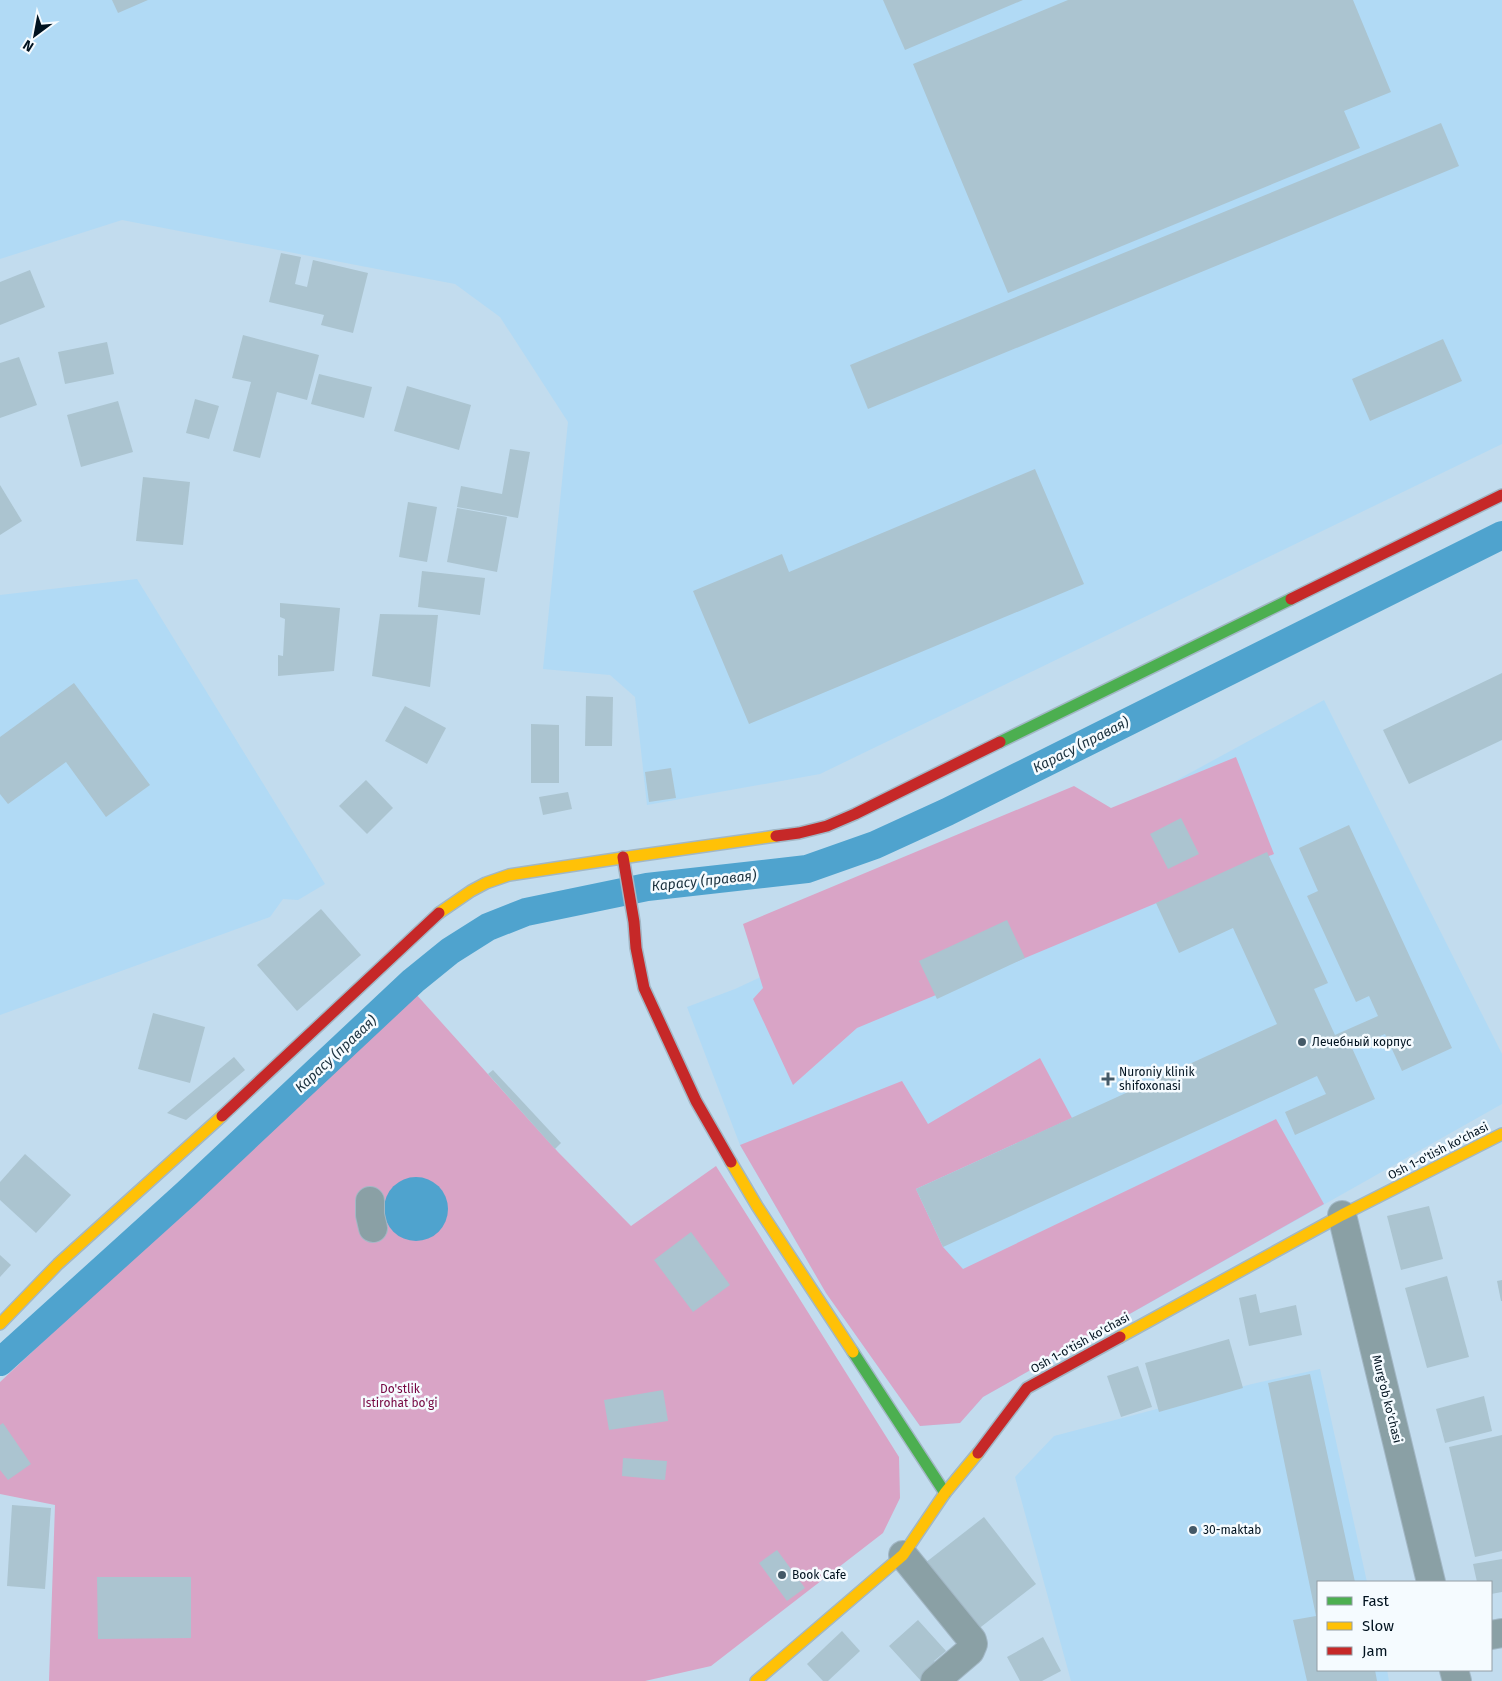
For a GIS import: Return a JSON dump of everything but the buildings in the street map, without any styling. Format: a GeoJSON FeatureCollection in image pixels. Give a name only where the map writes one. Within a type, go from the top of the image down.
{"type":"FeatureCollection","features":[{"type":"Feature","properties":{"kind":"street"},"geometry":{"type":"LineString","coordinates":[[0,1324],[58,1264],[229,1109],[429,920],[486,883],[507,876],[623,857],[799,833],[834,823],[1502,495]]}},
{"type":"Feature","properties":{"kind":"street"},"geometry":{"type":"LineString","coordinates":[[623,857],[634,922],[636,948],[644,988],[696,1101],[757,1206],[945,1493]]}},
{"type":"Feature","properties":{"kind":"street","name":"Osh 1-o'tish ko'chasi"},"geometry":{"type":"LineString","coordinates":[[756,1681],[903,1555],[945,1493],[1027,1388],[1342,1215],[1502,1134]]}},
{"type":"Feature","properties":{"kind":"street"},"geometry":{"type":"LineString","coordinates":[[370,1201],[370,1215],[374,1228]]}},
{"type":"Feature","properties":{"kind":"street","name":"Murg'ob ko'chasi"},"geometry":{"type":"LineString","coordinates":[[1342,1215],[1431,1581]]}},
{"type":"Feature","properties":{"kind":"street"},"geometry":{"type":"LineString","coordinates":[[903,1555],[972,1640],[973,1644],[970,1651],[935,1681]]}},
{"type":"Feature","properties":{"kind":"shaded area"},"geometry":{"type":"Polygon","coordinates":[[[0,0],[1502,0],[1502,444],[820,774],[647,805],[635,697],[610,675],[543,669],[568,422],[500,317],[455,284],[122,220],[0,259],[0,0]]]}},
{"type":"Feature","properties":{"kind":"shaded area"},"geometry":{"type":"Polygon","coordinates":[[[137,579],[325,884],[298,900],[283,899],[270,917],[0,1015],[0,595],[137,579]]]}},
{"type":"Feature","properties":{"kind":"shaded area","name":"Nuroniy klinik shifoxonasi"},"geometry":{"type":"Polygon","coordinates":[[[1324,700],[1502,1054],[1502,1104],[983,1397],[960,1423],[920,1426],[826,1293],[740,1145],[687,1007],[735,989],[1065,841],[1324,700]]]}},
{"type":"Feature","properties":{"kind":"shaded area","name":"30-maktab"},"geometry":{"type":"Polygon","coordinates":[[[1320,1369],[1367,1581],[1317,1581],[1317,1671],[1387,1671],[1389,1681],[1071,1681],[1015,1477],[1054,1436],[1252,1384],[1320,1369]]]}},
{"type":"Feature","properties":{"kind":"green space"},"geometry":{"type":"Polygon","coordinates":[[[1236,757],[1274,854],[857,1028],[793,1085],[753,999],[763,988],[743,924],[1074,786],[1111,808],[1236,757]]]}},
{"type":"Feature","properties":{"kind":"green space","name":"Do'stlik Istirohat bo'gi"},"geometry":{"type":"Polygon","coordinates":[[[415,993],[558,1152],[631,1226],[716,1166],[899,1457],[900,1498],[883,1533],[711,1666],[645,1681],[49,1681],[55,1505],[0,1494],[0,1382],[415,993]]]}},
{"type":"Feature","properties":{"kind":"green space"},"geometry":{"type":"Polygon","coordinates":[[[1040,1058],[1072,1118],[916,1189],[943,1247],[963,1269],[1276,1119],[1324,1204],[983,1397],[960,1423],[920,1426],[826,1293],[740,1145],[902,1081],[928,1124],[1040,1058]]]}},
{"type":"Feature","properties":{"kind":"water"},"geometry":{"type":"Polygon","coordinates":[[[416,1177],[428,1180],[439,1186],[445,1197],[448,1209],[445,1221],[439,1232],[428,1238],[416,1241],[404,1238],[393,1232],[387,1221],[384,1209],[387,1197],[393,1186],[404,1180],[416,1177]]]}},
{"type":"Feature","properties":{"kind":"waterway","name":"Карасу (правая)"},"geometry":{"type":"LineString","coordinates":[[0,1362],[187,1193],[413,981],[450,951],[488,927],[526,912],[647,887],[807,869],[875,845],[947,812],[1502,535]]}},
{"type":"Feature","properties":{"kind":"traffic: fast"},"geometry":{"type":"LineString","coordinates":[[1000,742],[1291,599]]}},
{"type":"Feature","properties":{"kind":"traffic: fast"},"geometry":{"type":"LineString","coordinates":[[853,1352],[945,1493]]}},
{"type":"Feature","properties":{"kind":"traffic: slow"},"geometry":{"type":"LineString","coordinates":[[439,913],[471,891],[486,883],[509,875],[776,836]]}},
{"type":"Feature","properties":{"kind":"traffic: slow"},"geometry":{"type":"LineString","coordinates":[[0,1324],[58,1264],[222,1116]]}},
{"type":"Feature","properties":{"kind":"traffic: slow"},"geometry":{"type":"LineString","coordinates":[[1120,1337],[1342,1215],[1502,1134]]}},
{"type":"Feature","properties":{"kind":"traffic: slow"},"geometry":{"type":"LineString","coordinates":[[731,1162],[757,1206],[853,1352]]}},
{"type":"Feature","properties":{"kind":"traffic: slow"},"geometry":{"type":"LineString","coordinates":[[756,1681],[903,1555],[945,1493],[978,1453]]}},
{"type":"Feature","properties":{"kind":"traffic: jam"},"geometry":{"type":"LineString","coordinates":[[1291,599],[1502,495]]}},
{"type":"Feature","properties":{"kind":"traffic: jam"},"geometry":{"type":"LineString","coordinates":[[776,836],[827,826],[1000,742]]}},
{"type":"Feature","properties":{"kind":"traffic: jam"},"geometry":{"type":"LineString","coordinates":[[623,857],[634,922],[636,948],[644,988],[696,1101],[731,1162]]}},
{"type":"Feature","properties":{"kind":"traffic: jam"},"geometry":{"type":"LineString","coordinates":[[222,1116],[439,913]]}},
{"type":"Feature","properties":{"kind":"traffic: jam"},"geometry":{"type":"LineString","coordinates":[[978,1453],[1027,1388],[1120,1337]]}},
{"type":"Feature","properties":{"kind":"place","name":"Лечебный корпус"},"geometry":{"type":"Point","coordinates":[1302,1042]}},
{"type":"Feature","properties":{"kind":"place","name":"Nuroniy klinik shifoxonasi"},"geometry":{"type":"Point","coordinates":[1108,1079]}},
{"type":"Feature","properties":{"kind":"place","name":"30-maktab"},"geometry":{"type":"Point","coordinates":[1193,1530]}},
{"type":"Feature","properties":{"kind":"place","name":"Book Cafe"},"geometry":{"type":"Point","coordinates":[782,1575]}}]}
